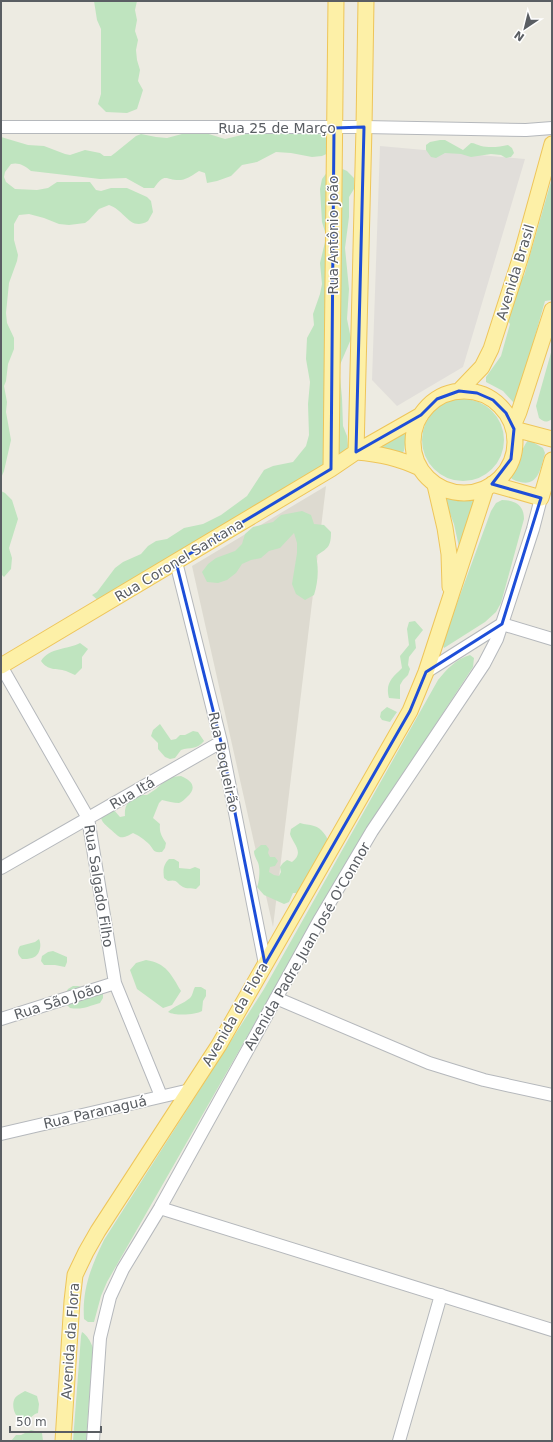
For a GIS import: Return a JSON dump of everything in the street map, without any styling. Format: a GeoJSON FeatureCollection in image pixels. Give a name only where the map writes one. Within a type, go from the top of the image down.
{"type":"FeatureCollection","features":[{"type":"Feature","properties":{"kind":"main road","name":"Rua Antônio João"},"geometry":{"type":"LineString","coordinates":[[331,469],[336,1]]}},
{"type":"Feature","properties":{"kind":"main road","name":"Rua Antônio João"},"geometry":{"type":"LineString","coordinates":[[356,452],[366,1]]}},
{"type":"Feature","properties":{"kind":"main road","name":"Avenida Brasil"},"geometry":{"type":"LineString","coordinates":[[459,391],[482,367],[491,348],[521,256],[552,144]]}},
{"type":"Feature","properties":{"kind":"main road"},"geometry":{"type":"LineString","coordinates":[[513,427],[552,310]]}},
{"type":"Feature","properties":{"kind":"main road"},"geometry":{"type":"LineString","coordinates":[[459,391],[477,393],[493,400],[506,413],[513,427],[515,440],[511,459],[506,469],[489,486],[479,492],[464,494],[449,492],[435,484],[420,468],[416,461],[413,447],[414,430],[421,415],[428,406],[437,399],[459,391]]}},
{"type":"Feature","properties":{"kind":"main road","name":"Rua Coronel Santana"},"geometry":{"type":"LineString","coordinates":[[1,666],[331,469],[356,452],[421,415]]}},
{"type":"Feature","properties":{"kind":"main road"},"geometry":{"type":"LineString","coordinates":[[513,427],[552,439]]}},
{"type":"Feature","properties":{"kind":"main road"},"geometry":{"type":"LineString","coordinates":[[356,452],[376,454],[403,460],[420,468]]}},
{"type":"Feature","properties":{"kind":"main road","name":"Avenida Padre Juan José O'Connor"},"geometry":{"type":"LineString","coordinates":[[541,498],[552,460]]}},
{"type":"Feature","properties":{"kind":"main road","name":"Avenida da Flora"},"geometry":{"type":"LineString","coordinates":[[435,484],[449,554],[451,596]]}},
{"type":"Feature","properties":{"kind":"main road"},"geometry":{"type":"LineString","coordinates":[[489,486],[541,498]]}},
{"type":"Feature","properties":{"kind":"main road","name":"Avenida da Flora"},"geometry":{"type":"LineString","coordinates":[[63,1441],[75,1275],[98,1231],[219,1045],[410,711],[426,672],[489,486]]}},
{"type":"Feature","properties":{"kind":"street","name":"Rua 25 de Março"},"geometry":{"type":"LineString","coordinates":[[1,128],[364,127],[526,130],[552,128]]}},
{"type":"Feature","properties":{"kind":"street","name":"Avenida Padre Juan José O'Connor"},"geometry":{"type":"LineString","coordinates":[[93,1441],[100,1338],[110,1297],[123,1269],[160,1208],[320,919],[372,831],[484,664],[497,639],[533,529],[541,498]]}},
{"type":"Feature","properties":{"kind":"street","name":"Rua Boqueirão"},"geometry":{"type":"LineString","coordinates":[[176,562],[220,742],[265,964]]}},
{"type":"Feature","properties":{"kind":"street"},"geometry":{"type":"LineString","coordinates":[[426,672],[502,624],[552,639]]}},
{"type":"Feature","properties":{"kind":"street","name":"Rua Salgado Filho"},"geometry":{"type":"LineString","coordinates":[[1,666],[88,818],[115,983],[161,1096]]}},
{"type":"Feature","properties":{"kind":"street","name":"Rua Itá"},"geometry":{"type":"LineString","coordinates":[[1,868],[220,742]]}},
{"type":"Feature","properties":{"kind":"street","name":"Rua São João"},"geometry":{"type":"LineString","coordinates":[[1,1019],[115,983]]}},
{"type":"Feature","properties":{"kind":"street"},"geometry":{"type":"LineString","coordinates":[[276,998],[429,1063],[484,1080],[552,1096]]}},
{"type":"Feature","properties":{"kind":"street","name":"Rua Paranaguá"},"geometry":{"type":"LineString","coordinates":[[1,1134],[190,1090]]}},
{"type":"Feature","properties":{"kind":"street"},"geometry":{"type":"LineString","coordinates":[[160,1208],[552,1330]]}},
{"type":"Feature","properties":{"kind":"street"},"geometry":{"type":"LineString","coordinates":[[399,1441],[441,1296]]}},
{"type":"Feature","properties":{"kind":"highlighted area"},"geometry":{"type":"Polygon","coordinates":[[[364,127],[356,452],[421,415],[437,399],[459,391],[477,393],[493,400],[506,413],[514,429],[511,459],[492,484],[541,498],[502,624],[426,672],[410,711],[265,964],[221,742],[176,562],[331,469],[334,128],[364,127]]]}},
{"type":"Feature","properties":{"kind":"shaded area"},"geometry":{"type":"Polygon","coordinates":[[[380,146],[525,159],[463,367],[397,406],[372,380],[380,146]]]}},
{"type":"Feature","properties":{"kind":"shaded area"},"geometry":{"type":"Polygon","coordinates":[[[326,486],[273,927],[192,566],[326,486]]]}},
{"type":"Feature","properties":{"kind":"green space"},"geometry":{"type":"Polygon","coordinates":[[[94,1],[137,1],[135,10],[137,20],[135,31],[138,40],[136,50],[140,70],[138,81],[143,90],[137,109],[127,113],[106,112],[98,104],[101,94],[101,29],[97,20],[94,1]]]}},
{"type":"Feature","properties":{"kind":"green space"},"geometry":{"type":"Polygon","coordinates":[[[193,131],[199,131],[225,139],[246,134],[282,134],[304,132],[319,134],[333,142],[331,152],[322,156],[312,157],[276,152],[257,162],[242,165],[231,176],[217,181],[207,183],[205,173],[199,171],[188,178],[181,180],[164,178],[154,188],[144,188],[126,178],[100,179],[31,171],[19,164],[11,164],[5,172],[4,177],[6,182],[15,189],[37,190],[48,188],[57,182],[90,182],[96,190],[101,191],[111,188],[127,188],[147,197],[151,201],[153,212],[148,221],[142,224],[132,222],[109,205],[99,209],[85,223],[69,225],[59,224],[29,214],[19,215],[14,224],[14,240],[18,255],[9,283],[6,313],[7,323],[14,338],[14,349],[8,364],[4,386],[7,402],[6,412],[11,440],[1,478],[1,137],[28,145],[44,146],[70,155],[85,150],[100,153],[104,156],[111,156],[136,136],[141,134],[167,138],[193,131]]]}},
{"type":"Feature","properties":{"kind":"green space"},"geometry":{"type":"Polygon","coordinates":[[[445,140],[463,150],[471,143],[487,147],[508,145],[512,148],[514,153],[511,157],[506,158],[501,155],[491,154],[471,157],[461,154],[445,153],[436,158],[431,157],[426,150],[426,145],[430,142],[445,140]]]}},
{"type":"Feature","properties":{"kind":"green space"},"geometry":{"type":"Polygon","coordinates":[[[338,167],[347,171],[354,178],[354,189],[349,197],[349,217],[345,248],[349,289],[347,319],[351,339],[339,367],[343,426],[347,436],[348,446],[345,456],[100,602],[92,595],[97,592],[115,568],[123,562],[141,554],[148,546],[156,541],[167,539],[184,528],[203,524],[221,515],[247,496],[264,470],[273,466],[293,462],[306,446],[309,435],[308,404],[310,382],[306,359],[307,338],[314,325],[313,314],[322,284],[320,263],[325,242],[320,189],[322,179],[328,171],[338,167]]]}},
{"type":"Feature","properties":{"kind":"green space"},"geometry":{"type":"Polygon","coordinates":[[[552,178],[552,300],[545,301],[517,400],[514,403],[503,391],[486,382],[486,377],[501,356],[510,324],[507,320],[514,282],[524,276],[552,178]]]}},
{"type":"Feature","properties":{"kind":"green space"},"geometry":{"type":"Polygon","coordinates":[[[552,349],[552,419],[545,422],[539,418],[536,406],[552,349]]]}},
{"type":"Feature","properties":{"kind":"green space"},"geometry":{"type":"Polygon","coordinates":[[[455,399],[471,399],[486,406],[497,417],[504,432],[504,448],[501,456],[492,469],[479,478],[471,481],[455,481],[440,474],[429,463],[422,448],[422,432],[429,417],[440,406],[455,399]]]}},
{"type":"Feature","properties":{"kind":"green space"},"geometry":{"type":"Polygon","coordinates":[[[407,430],[404,451],[402,453],[375,449],[407,430]]]}},
{"type":"Feature","properties":{"kind":"green space"},"geometry":{"type":"Polygon","coordinates":[[[529,440],[543,448],[545,453],[536,478],[527,483],[512,479],[511,477],[524,446],[529,440]]]}},
{"type":"Feature","properties":{"kind":"green space"},"geometry":{"type":"Polygon","coordinates":[[[1,491],[12,500],[18,519],[9,548],[12,558],[11,569],[4,577],[1,574],[1,491]]]}},
{"type":"Feature","properties":{"kind":"green space"},"geometry":{"type":"Polygon","coordinates":[[[443,496],[457,499],[475,500],[459,547],[454,524],[443,496]]]}},
{"type":"Feature","properties":{"kind":"green space"},"geometry":{"type":"Polygon","coordinates":[[[502,500],[515,502],[518,504],[524,514],[524,519],[501,603],[496,612],[485,622],[444,648],[442,644],[491,511],[496,503],[502,500]]]}},
{"type":"Feature","properties":{"kind":"green space"},"geometry":{"type":"Polygon","coordinates":[[[302,511],[311,515],[314,524],[324,525],[331,532],[328,547],[316,556],[318,576],[314,595],[305,600],[296,594],[292,584],[297,553],[297,543],[294,533],[280,548],[269,551],[261,558],[242,564],[236,573],[227,580],[218,583],[207,582],[202,572],[208,564],[216,558],[235,551],[242,544],[245,534],[253,527],[273,522],[281,515],[302,511]]]}},
{"type":"Feature","properties":{"kind":"green space"},"geometry":{"type":"Polygon","coordinates":[[[415,621],[423,630],[415,640],[416,648],[409,657],[408,665],[410,669],[408,675],[400,685],[400,699],[389,698],[388,688],[390,681],[402,668],[400,656],[409,645],[407,629],[409,622],[415,621]]]}},
{"type":"Feature","properties":{"kind":"green space"},"geometry":{"type":"Polygon","coordinates":[[[80,643],[88,649],[82,657],[82,668],[75,675],[66,671],[49,668],[41,661],[49,653],[80,643]]]}},
{"type":"Feature","properties":{"kind":"green space"},"geometry":{"type":"Polygon","coordinates":[[[470,655],[474,658],[473,667],[371,823],[107,1282],[101,1296],[94,1322],[88,1322],[84,1319],[84,1298],[91,1269],[104,1240],[264,989],[438,680],[448,668],[470,655]]]}},
{"type":"Feature","properties":{"kind":"green space"},"geometry":{"type":"Polygon","coordinates":[[[387,707],[397,712],[390,722],[382,720],[380,717],[381,712],[387,707]]]}},
{"type":"Feature","properties":{"kind":"green space"},"geometry":{"type":"Polygon","coordinates":[[[160,724],[171,740],[176,739],[180,735],[185,735],[193,731],[198,732],[204,741],[199,746],[181,750],[175,758],[170,759],[165,757],[158,749],[158,743],[151,736],[153,730],[160,724]]]}},
{"type":"Feature","properties":{"kind":"green space"},"geometry":{"type":"Polygon","coordinates":[[[181,776],[191,782],[193,788],[190,794],[179,803],[162,800],[159,803],[153,818],[160,824],[161,834],[166,843],[162,852],[155,851],[146,841],[133,833],[125,837],[118,836],[103,822],[101,818],[108,811],[113,809],[120,817],[125,816],[126,806],[134,797],[137,795],[147,795],[167,779],[181,776]]]}},
{"type":"Feature","properties":{"kind":"green space"},"geometry":{"type":"Polygon","coordinates":[[[300,823],[317,827],[324,833],[330,843],[298,893],[293,893],[289,902],[284,904],[264,895],[257,887],[259,880],[259,869],[254,851],[261,845],[266,845],[269,849],[268,853],[270,857],[275,857],[278,861],[275,866],[270,867],[269,872],[279,876],[281,872],[280,867],[283,863],[287,860],[292,862],[298,855],[297,848],[290,834],[291,829],[300,823]]]}},
{"type":"Feature","properties":{"kind":"green space"},"geometry":{"type":"Polygon","coordinates":[[[169,859],[174,859],[179,862],[179,868],[190,869],[195,867],[200,869],[200,885],[196,889],[186,888],[175,881],[168,881],[164,878],[164,868],[169,859]]]}},
{"type":"Feature","properties":{"kind":"green space"},"geometry":{"type":"Polygon","coordinates":[[[39,939],[39,953],[35,957],[22,959],[19,956],[18,949],[20,946],[35,942],[39,939]]]}},
{"type":"Feature","properties":{"kind":"green space"},"geometry":{"type":"Polygon","coordinates":[[[53,951],[67,957],[65,967],[44,965],[41,961],[42,956],[53,951]]]}},
{"type":"Feature","properties":{"kind":"green space"},"geometry":{"type":"Polygon","coordinates":[[[146,960],[153,961],[167,970],[181,991],[172,1005],[163,1008],[137,989],[130,970],[136,963],[146,960]]]}},
{"type":"Feature","properties":{"kind":"green space"},"geometry":{"type":"Polygon","coordinates":[[[73,986],[103,993],[103,998],[100,1003],[82,1008],[70,1008],[66,1004],[65,994],[68,989],[73,986]]]}},
{"type":"Feature","properties":{"kind":"green space"},"geometry":{"type":"Polygon","coordinates":[[[195,987],[201,987],[206,990],[202,1011],[185,1014],[168,1012],[190,998],[195,987]]]}},
{"type":"Feature","properties":{"kind":"green space"},"geometry":{"type":"Polygon","coordinates":[[[82,1332],[89,1339],[93,1348],[86,1441],[73,1441],[81,1336],[82,1332]]]}},
{"type":"Feature","properties":{"kind":"green space"},"geometry":{"type":"Polygon","coordinates":[[[25,1391],[37,1396],[39,1404],[38,1413],[24,1421],[17,1417],[13,1405],[15,1398],[25,1391]]]}},
{"type":"Feature","properties":{"kind":"green space"},"geometry":{"type":"Polygon","coordinates":[[[31,1430],[42,1433],[43,1441],[11,1441],[16,1435],[21,1435],[31,1430]]]}}]}
